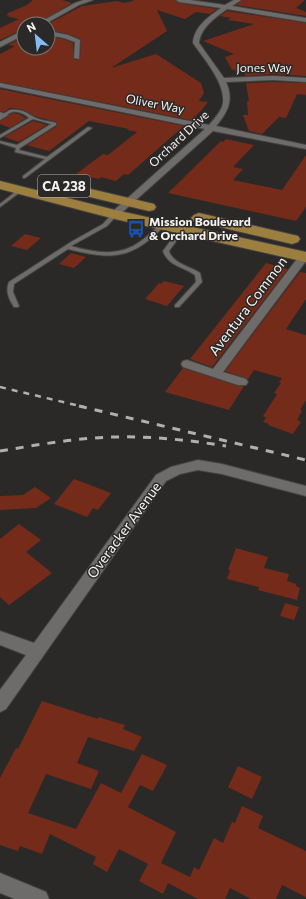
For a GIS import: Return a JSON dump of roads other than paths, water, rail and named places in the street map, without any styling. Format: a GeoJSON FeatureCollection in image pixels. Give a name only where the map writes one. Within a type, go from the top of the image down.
{"type":"FeatureCollection","features":[{"type":"Feature","properties":{"kind":"main road","name":"CA 238"},"geometry":{"type":"LineString","coordinates":[[20,180],[115,214],[162,217],[305,252]]}},
{"type":"Feature","properties":{"kind":"main road","name":"CA 238"},"geometry":{"type":"LineString","coordinates":[[0,185],[20,180],[44,181],[128,202],[162,217]]}},
{"type":"Feature","properties":{"kind":"street"},"geometry":{"type":"LineString","coordinates":[[55,16],[77,4],[90,0]]}},
{"type":"Feature","properties":{"kind":"street"},"geometry":{"type":"LineString","coordinates":[[179,0],[306,20]]}},
{"type":"Feature","properties":{"kind":"street","name":"Orchard Drive"},"geometry":{"type":"LineString","coordinates":[[115,214],[211,128],[222,114],[227,103],[225,87],[196,43],[195,37],[201,27],[238,0]]}},
{"type":"Feature","properties":{"kind":"street"},"geometry":{"type":"LineString","coordinates":[[56,34],[66,36],[78,41],[77,58]]}},
{"type":"Feature","properties":{"kind":"street"},"geometry":{"type":"LineString","coordinates":[[0,45],[16,36]]}},
{"type":"Feature","properties":{"kind":"street","name":"Jones Way"},"geometry":{"type":"LineString","coordinates":[[221,80],[273,78],[306,80]]}},
{"type":"Feature","properties":{"kind":"street","name":"Oliver Way"},"geometry":{"type":"LineString","coordinates":[[0,85],[306,147]]}},
{"type":"Feature","properties":{"kind":"street","name":"Aventura Common"},"geometry":{"type":"LineString","coordinates":[[216,373],[305,252]]}},
{"type":"Feature","properties":{"kind":"street","name":"Aventura Common"},"geometry":{"type":"LineString","coordinates":[[187,364],[242,382]]}},
{"type":"Feature","properties":{"kind":"street","name":"Overacker Avenue"},"geometry":{"type":"LineString","coordinates":[[0,704],[161,478],[176,470],[198,465],[222,469],[306,491]]}},
{"type":"Feature","properties":{"kind":"street"},"geometry":{"type":"LineString","coordinates":[[0,638],[16,645],[37,651]]}},
{"type":"Feature","properties":{"kind":"street"},"geometry":{"type":"LineString","coordinates":[[0,884],[39,899]]}},
{"type":"Feature","properties":{"kind":"lane"},"geometry":{"type":"LineString","coordinates":[[0,142],[18,147],[55,124],[32,118],[29,115],[18,112],[10,111],[1,116]]}},
{"type":"Feature","properties":{"kind":"lane"},"geometry":{"type":"LineString","coordinates":[[0,137],[32,118]]}},
{"type":"Feature","properties":{"kind":"lane"},"geometry":{"type":"LineString","coordinates":[[0,206],[20,180],[90,128]]}},
{"type":"Feature","properties":{"kind":"lane"},"geometry":{"type":"LineString","coordinates":[[18,147],[18,151],[48,159]]}},
{"type":"Feature","properties":{"kind":"lane"},"geometry":{"type":"LineString","coordinates":[[16,306],[9,288],[11,283],[67,247],[106,225],[115,214]]}},
{"type":"Feature","properties":{"kind":"lane"},"geometry":{"type":"LineString","coordinates":[[67,247],[95,254],[124,253],[139,246],[162,217]]}},
{"type":"Feature","properties":{"kind":"lane"},"geometry":{"type":"LineString","coordinates":[[177,306],[199,282],[198,274],[171,261],[167,257],[166,250],[183,222]]}},
{"type":"Feature","properties":{"kind":"railway"},"geometry":{"type":"LineString","coordinates":[[0,387],[84,407]]}},
{"type":"Feature","properties":{"kind":"railway"},"geometry":{"type":"LineString","coordinates":[[79,406],[306,460]]}},
{"type":"Feature","properties":{"kind":"railway"},"geometry":{"type":"LineString","coordinates":[[0,451],[70,440],[113,437],[170,439],[226,446]]}},
{"type":"Feature","properties":{"kind":"place","name":"Mission Boulevard & Orchard Drive"},"geometry":{"type":"Point","coordinates":[136,229]}}]}
